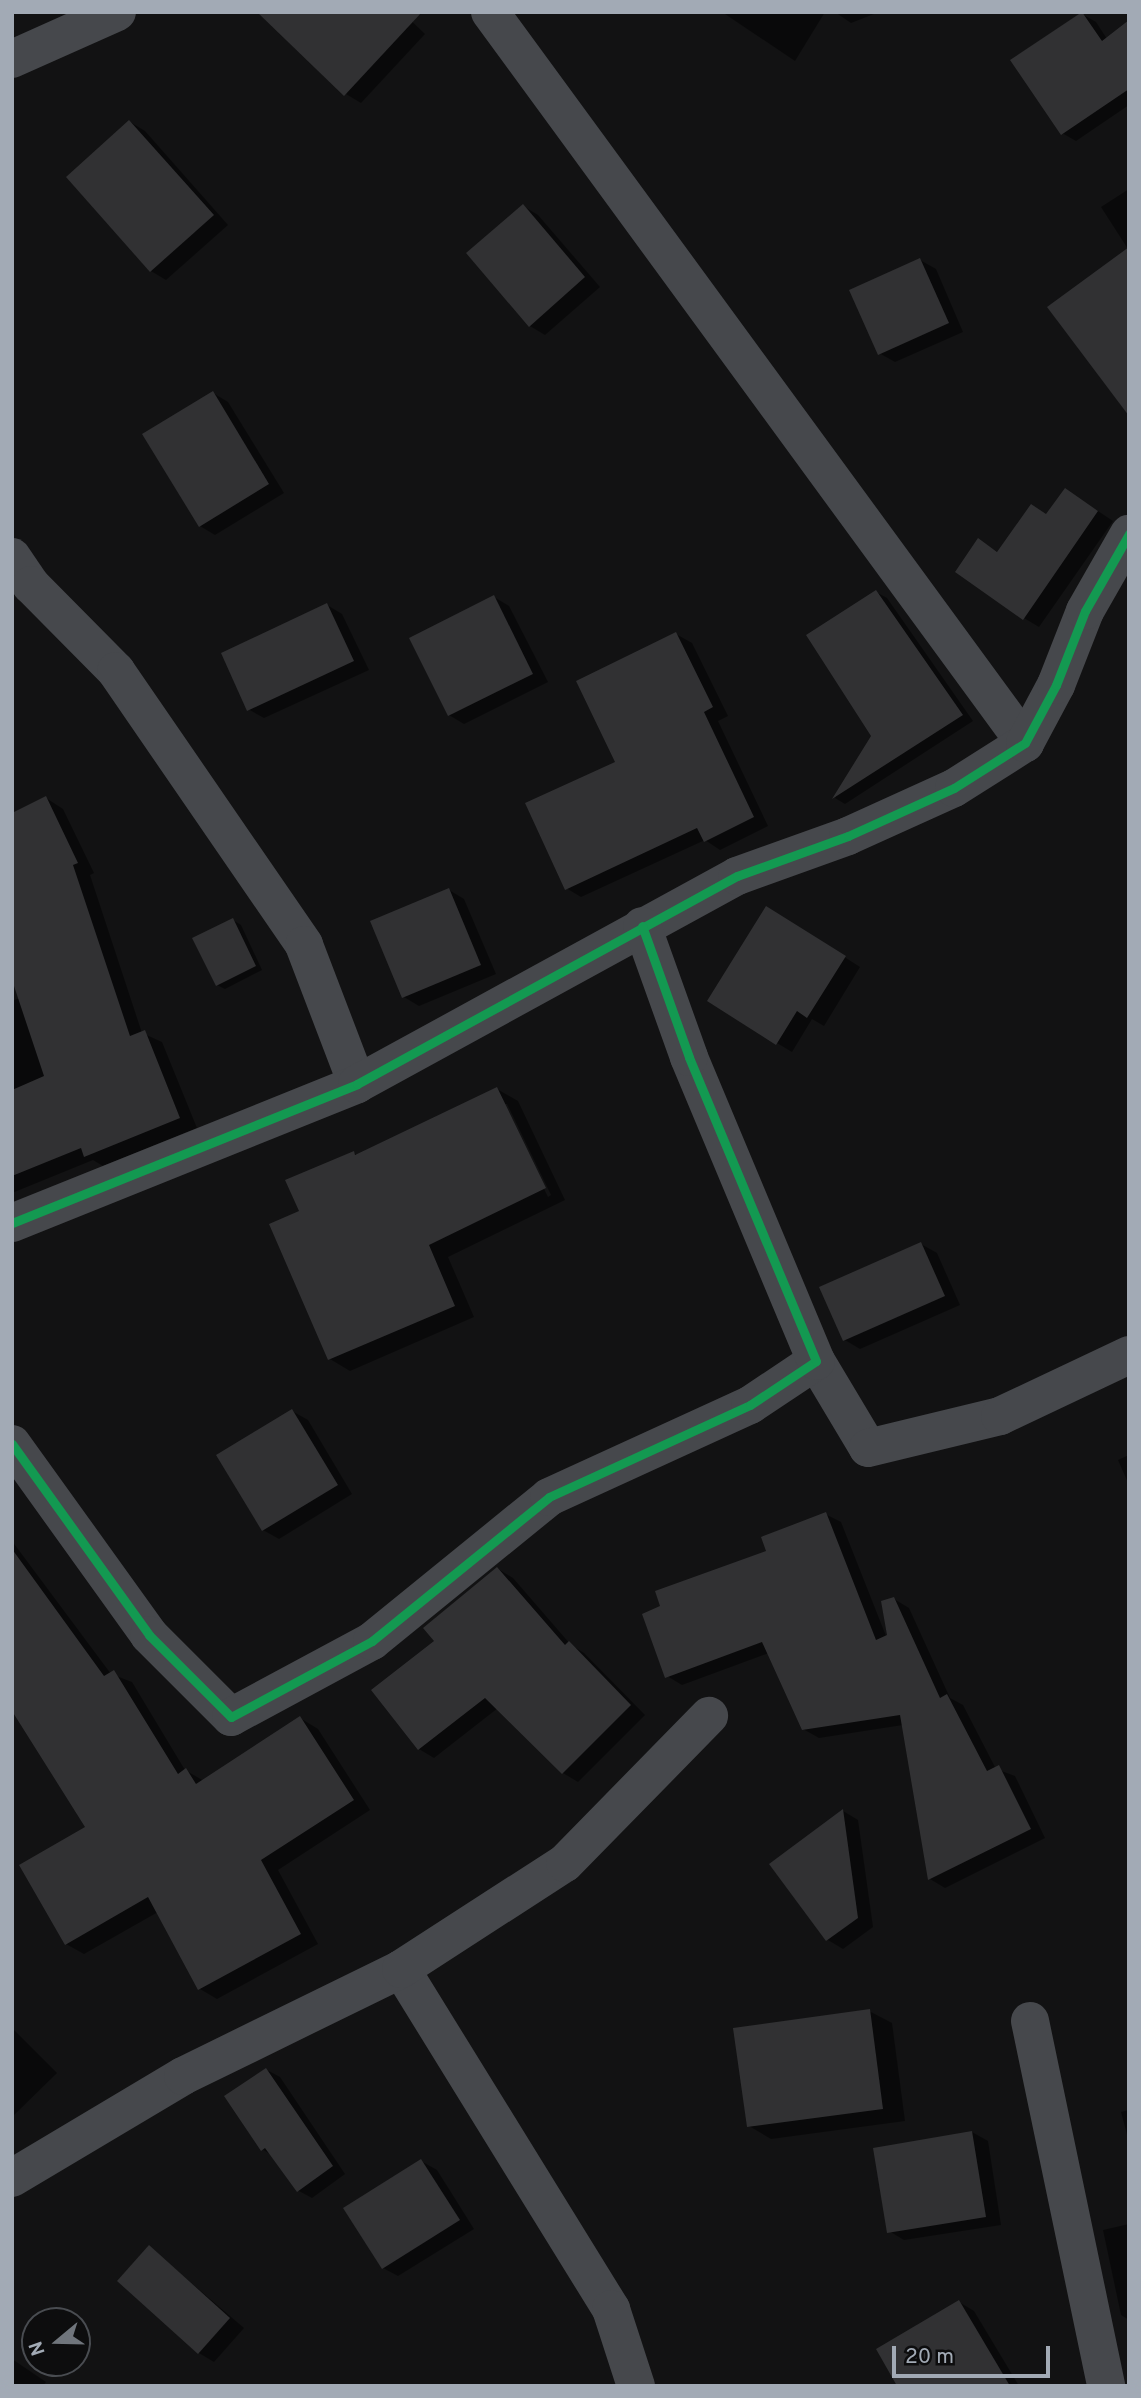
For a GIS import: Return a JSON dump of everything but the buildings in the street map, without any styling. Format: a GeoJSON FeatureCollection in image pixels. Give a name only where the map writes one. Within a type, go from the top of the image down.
{"type":"FeatureCollection","features":[{"type":"Feature","properties":{"kind":"street"},"geometry":{"type":"LineString","coordinates":[[12,59],[117,12]]}},
{"type":"Feature","properties":{"kind":"street"},"geometry":{"type":"LineString","coordinates":[[490,12],[1025,743]]}},
{"type":"Feature","properties":{"kind":"street"},"geometry":{"type":"LineString","coordinates":[[12,1223],[356,1084],[737,876],[848,836],[954,788],[1025,743],[1056,685],[1085,611],[1129,534]]}},
{"type":"Feature","properties":{"kind":"street"},"geometry":{"type":"LineString","coordinates":[[12,558],[31,585],[116,671],[304,945],[356,1084]]}},
{"type":"Feature","properties":{"kind":"street"},"geometry":{"type":"LineString","coordinates":[[642,926],[689,1057],[816,1361],[868,1448],[1000,1416],[1129,1355]]}},
{"type":"Feature","properties":{"kind":"street"},"geometry":{"type":"LineString","coordinates":[[12,1444],[149,1634],[231,1717],[372,1641],[549,1497],[750,1405],[816,1361]]}},
{"type":"Feature","properties":{"kind":"street"},"geometry":{"type":"LineString","coordinates":[[12,2178],[183,2076],[401,1969],[565,1863],[709,1716]]}},
{"type":"Feature","properties":{"kind":"street"},"geometry":{"type":"LineString","coordinates":[[401,1969],[611,2309],[636,2386]]}},
{"type":"Feature","properties":{"kind":"street"},"geometry":{"type":"LineString","coordinates":[[1030,2021],[1106,2386]]}},
{"type":"Feature","properties":{"kind":"cycle path"},"geometry":{"type":"LineString","coordinates":[[12,1223],[357,1084],[737,876],[848,836],[954,788],[1025,743],[1056,685],[1085,611],[1129,534]]}},
{"type":"Feature","properties":{"kind":"cycle path"},"geometry":{"type":"LineString","coordinates":[[12,1444],[149,1635],[231,1717],[372,1641],[549,1497],[750,1405],[816,1361],[689,1057],[642,926]]}}]}
